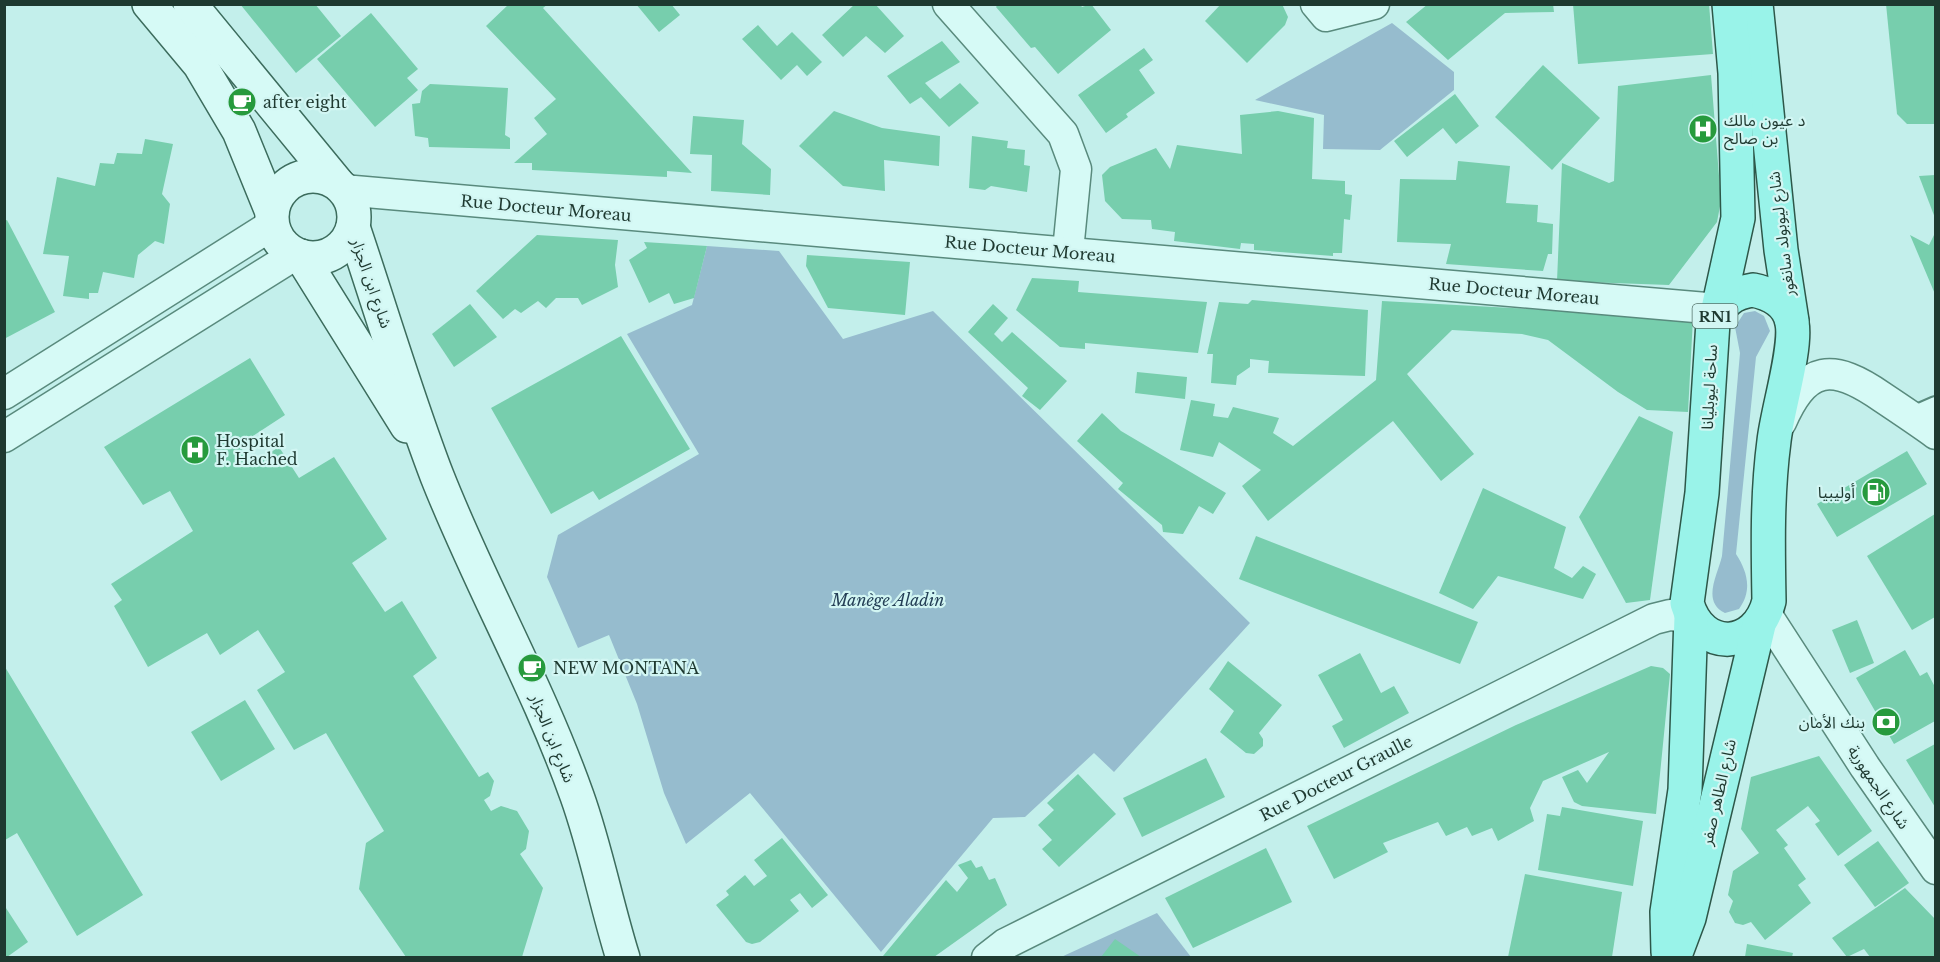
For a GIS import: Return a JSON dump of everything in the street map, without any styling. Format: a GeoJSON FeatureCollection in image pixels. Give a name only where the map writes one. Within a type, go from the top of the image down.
{"type":"FeatureCollection","features":[{"type":"Feature","properties":{"kind":"main road"},"geometry":{"type":"LineString","coordinates":[[149,4],[200,65],[239,131],[280,242],[298,255],[320,257],[337,250],[349,236],[352,227],[352,206],[340,186],[190,4]]}},
{"type":"Feature","properties":{"kind":"main road","name":"RN1"},"geometry":{"type":"LineString","coordinates":[[1718,309],[1738,218],[1735,73],[1730,4]]}},
{"type":"Feature","properties":{"kind":"main road","name":"شارع ليوبولد سانغور"},"geometry":{"type":"LineString","coordinates":[[1756,4],[1781,250],[1792,321]]}},
{"type":"Feature","properties":{"kind":"main road"},"geometry":{"type":"LineString","coordinates":[[272,218],[279,192],[296,179],[317,175],[340,186]]}},
{"type":"Feature","properties":{"kind":"main road","name":"شارع ابن الجزار"},"geometry":{"type":"LineString","coordinates":[[352,227],[438,476],[528,676],[577,796],[593,847],[607,908],[623,957]]}},
{"type":"Feature","properties":{"kind":"main road","name":"شارع ابن الجزار"},"geometry":{"type":"LineString","coordinates":[[298,255],[438,476]]}},
{"type":"Feature","properties":{"kind":"main road","name":"RN1"},"geometry":{"type":"LineString","coordinates":[[1718,309],[1740,292],[1754,290],[1778,299],[1787,309],[1792,321]]}},
{"type":"Feature","properties":{"kind":"main road","name":"ساحة ليوبليانا"},"geometry":{"type":"LineString","coordinates":[[1691,617],[1687,603],[1702,493],[1713,322],[1718,309]]}},
{"type":"Feature","properties":{"kind":"main road"},"geometry":{"type":"LineString","coordinates":[[1691,617],[1699,628],[1724,639],[1750,633],[1763,619],[1769,601],[1768,496],[1774,438],[1794,333],[1792,321]]}},
{"type":"Feature","properties":{"kind":"main road","name":"شارع الطاهر صفر"},"geometry":{"type":"LineString","coordinates":[[1668,957],[1667,912],[1685,790],[1691,617]]}},
{"type":"Feature","properties":{"kind":"main road","name":"شارع الطاهر صفر"},"geometry":{"type":"LineString","coordinates":[[1674,957],[1689,918],[1763,619]]}},
{"type":"Feature","properties":{"kind":"main road","name":"شارع ابن الجزار"},"geometry":{"type":"LineString","coordinates":[[607,908],[607,957]]}},
{"type":"Feature","properties":{"kind":"street"},"geometry":{"type":"LineString","coordinates":[[948,4],[1063,134],[1076,169],[1068,251]]}},
{"type":"Feature","properties":{"kind":"street"},"geometry":{"type":"LineString","coordinates":[[1316,4],[1326,16],[1374,4]]}},
{"type":"Feature","properties":{"kind":"street","name":"Rue Docteur Moreau"},"geometry":{"type":"LineString","coordinates":[[340,186],[1718,309]]}},
{"type":"Feature","properties":{"kind":"street"},"geometry":{"type":"LineString","coordinates":[[4,394],[272,218]]}},
{"type":"Feature","properties":{"kind":"street"},"geometry":{"type":"LineString","coordinates":[[4,437],[298,255]]}},
{"type":"Feature","properties":{"kind":"street"},"geometry":{"type":"LineString","coordinates":[[1774,438],[1790,400],[1800,387],[1813,378],[1830,374],[1845,375],[1860,382],[1928,420]]}},
{"type":"Feature","properties":{"kind":"street","name":"Rue Docteur Graulle"},"geometry":{"type":"LineString","coordinates":[[987,957],[1005,944],[1654,619],[1670,615],[1691,617]]}},
{"type":"Feature","properties":{"kind":"street","name":"شارع الجمهورية"},"geometry":{"type":"LineString","coordinates":[[1763,619],[1935,869]]}},
{"type":"Feature","properties":{"kind":"green space"},"geometry":{"type":"Polygon","coordinates":[[[1392,23],[1454,72],[1454,90],[1380,150],[1323,149],[1324,115],[1255,100],[1392,23]]]}},
{"type":"Feature","properties":{"kind":"green space","name":"Manège Aladin"},"geometry":{"type":"Polygon","coordinates":[[[707,246],[779,251],[843,339],[933,311],[1250,623],[1114,772],[1094,753],[1025,817],[993,818],[881,952],[750,793],[686,844],[664,793],[637,704],[609,635],[578,648],[547,577],[558,535],[699,454],[627,334],[692,305],[707,246]]]}},
{"type":"Feature","properties":{"kind":"green space"},"geometry":{"type":"Polygon","coordinates":[[[1755,311],[1764,316],[1770,331],[1756,357],[1736,554],[1743,567],[1747,588],[1739,609],[1725,613],[1718,608],[1712,595],[1722,556],[1740,353],[1735,327],[1744,313],[1755,311]]]}},
{"type":"Feature","properties":{"kind":"green space"},"geometry":{"type":"Polygon","coordinates":[[[1157,913],[1191,957],[1059,958],[1157,913]]]}},
{"type":"Feature","properties":{"kind":"building"},"geometry":{"type":"Polygon","coordinates":[[[240,4],[315,4],[341,36],[296,73],[240,4]]]}},
{"type":"Feature","properties":{"kind":"building"},"geometry":{"type":"Polygon","coordinates":[[[509,4],[548,4],[543,8],[692,173],[667,171],[667,177],[532,170],[532,163],[514,163],[547,134],[534,118],[556,99],[486,26],[509,4]]]}},
{"type":"Feature","properties":{"kind":"building"},"geometry":{"type":"Polygon","coordinates":[[[636,4],[671,4],[680,15],[659,32],[636,4]]]}},
{"type":"Feature","properties":{"kind":"building"},"geometry":{"type":"Polygon","coordinates":[[[855,4],[875,4],[904,36],[885,53],[866,36],[843,57],[822,35],[855,4]]]}},
{"type":"Feature","properties":{"kind":"building"},"geometry":{"type":"Polygon","coordinates":[[[998,4],[1080,4],[1082,7],[1091,4],[1111,30],[1058,74],[1035,47],[1031,48],[996,7],[998,4]]]}},
{"type":"Feature","properties":{"kind":"building"},"geometry":{"type":"Polygon","coordinates":[[[1221,4],[1282,4],[1288,17],[1285,25],[1247,63],[1205,21],[1221,4]]]}},
{"type":"Feature","properties":{"kind":"building"},"geometry":{"type":"Polygon","coordinates":[[[1428,4],[1553,4],[1554,12],[1505,13],[1448,60],[1406,22],[1428,4]]]}},
{"type":"Feature","properties":{"kind":"building"},"geometry":{"type":"Polygon","coordinates":[[[1573,4],[1709,4],[1713,54],[1578,64],[1573,4]]]}},
{"type":"Feature","properties":{"kind":"building"},"geometry":{"type":"Polygon","coordinates":[[[1886,4],[1935,4],[1935,124],[1907,124],[1897,114],[1886,4]]]}},
{"type":"Feature","properties":{"kind":"building"},"geometry":{"type":"Polygon","coordinates":[[[371,13],[418,69],[407,78],[418,90],[375,127],[317,59],[371,13]]]}},
{"type":"Feature","properties":{"kind":"building"},"geometry":{"type":"Polygon","coordinates":[[[758,25],[777,46],[792,32],[822,62],[807,76],[797,65],[781,80],[742,39],[758,25]]]}},
{"type":"Feature","properties":{"kind":"building"},"geometry":{"type":"Polygon","coordinates":[[[942,41],[960,62],[925,83],[940,99],[960,83],[979,103],[949,127],[921,97],[910,104],[887,76],[942,41]]]}},
{"type":"Feature","properties":{"kind":"building"},"geometry":{"type":"Polygon","coordinates":[[[1144,48],[1153,60],[1139,70],[1155,93],[1126,114],[1128,117],[1106,133],[1078,95],[1144,48]]]}},
{"type":"Feature","properties":{"kind":"building"},"geometry":{"type":"Polygon","coordinates":[[[1543,65],[1600,118],[1552,170],[1495,117],[1543,65]]]}},
{"type":"Feature","properties":{"kind":"building"},"geometry":{"type":"Polygon","coordinates":[[[1711,75],[1721,201],[1717,222],[1669,285],[1557,281],[1562,163],[1609,183],[1614,181],[1618,86],[1711,75]]]}},
{"type":"Feature","properties":{"kind":"building"},"geometry":{"type":"Polygon","coordinates":[[[430,84],[508,88],[505,135],[510,138],[510,149],[429,147],[428,138],[415,136],[412,104],[420,103],[422,91],[430,84]]]}},
{"type":"Feature","properties":{"kind":"building"},"geometry":{"type":"Polygon","coordinates":[[[1455,94],[1479,126],[1456,144],[1443,128],[1407,157],[1394,141],[1455,94]]]}},
{"type":"Feature","properties":{"kind":"building"},"geometry":{"type":"Polygon","coordinates":[[[834,111],[882,128],[940,136],[939,166],[884,160],[885,191],[843,186],[799,146],[834,111]]]}},
{"type":"Feature","properties":{"kind":"building"},"geometry":{"type":"Polygon","coordinates":[[[1278,111],[1314,118],[1312,179],[1345,181],[1345,194],[1352,195],[1350,220],[1344,219],[1342,253],[1333,253],[1333,256],[1254,250],[1254,244],[1241,243],[1240,249],[1174,241],[1175,232],[1152,229],[1151,220],[1122,219],[1105,201],[1102,175],[1110,167],[1156,148],[1170,169],[1177,145],[1242,154],[1240,115],[1278,111]]]}},
{"type":"Feature","properties":{"kind":"building"},"geometry":{"type":"Polygon","coordinates":[[[693,116],[744,120],[742,144],[771,169],[770,195],[711,191],[712,155],[690,154],[693,116]]]}},
{"type":"Feature","properties":{"kind":"building"},"geometry":{"type":"Polygon","coordinates":[[[972,136],[1008,141],[1007,148],[1025,150],[1024,165],[1030,166],[1027,192],[991,186],[985,190],[969,188],[972,136]]]}},
{"type":"Feature","properties":{"kind":"building"},"geometry":{"type":"Polygon","coordinates":[[[145,139],[173,144],[162,194],[170,204],[164,244],[155,241],[138,255],[134,278],[103,272],[98,293],[89,293],[89,299],[63,296],[69,256],[43,254],[57,177],[95,186],[100,163],[114,164],[117,153],[142,154],[145,139]]]}},
{"type":"Feature","properties":{"kind":"building"},"geometry":{"type":"Polygon","coordinates":[[[1458,161],[1510,166],[1506,203],[1538,205],[1537,222],[1553,224],[1552,254],[1548,254],[1543,271],[1446,264],[1451,244],[1397,242],[1400,179],[1456,180],[1458,161]]]}},
{"type":"Feature","properties":{"kind":"building"},"geometry":{"type":"Polygon","coordinates":[[[1935,175],[1935,218],[1919,176],[1935,175]]]}},
{"type":"Feature","properties":{"kind":"building"},"geometry":{"type":"Polygon","coordinates":[[[7,220],[55,312],[4,339],[4,221],[7,220]]]}},
{"type":"Feature","properties":{"kind":"building"},"geometry":{"type":"Polygon","coordinates":[[[1935,233],[1935,294],[1910,235],[1929,245],[1935,233]]]}},
{"type":"Feature","properties":{"kind":"building"},"geometry":{"type":"Polygon","coordinates":[[[537,235],[618,240],[615,265],[618,287],[582,305],[578,298],[556,298],[546,308],[538,301],[521,313],[515,309],[503,319],[476,291],[537,235]]]}},
{"type":"Feature","properties":{"kind":"building"},"geometry":{"type":"Polygon","coordinates":[[[644,242],[707,246],[694,298],[674,304],[669,293],[649,303],[629,260],[647,248],[644,242]]]}},
{"type":"Feature","properties":{"kind":"building"},"geometry":{"type":"Polygon","coordinates":[[[807,255],[910,262],[905,315],[828,308],[806,266],[807,255]]]}},
{"type":"Feature","properties":{"kind":"building"},"geometry":{"type":"Polygon","coordinates":[[[1032,278],[1079,281],[1078,292],[1207,302],[1198,353],[1085,343],[1085,349],[1060,347],[1016,310],[1032,278]]]}},
{"type":"Feature","properties":{"kind":"building"},"geometry":{"type":"Polygon","coordinates":[[[1252,300],[1368,310],[1365,376],[1268,373],[1269,361],[1250,359],[1250,367],[1237,376],[1236,385],[1211,383],[1213,354],[1207,354],[1219,302],[1248,304],[1252,300]]]}},
{"type":"Feature","properties":{"kind":"building"},"geometry":{"type":"Polygon","coordinates":[[[1382,301],[1693,318],[1688,412],[1647,410],[1618,392],[1548,340],[1522,334],[1452,330],[1407,374],[1474,454],[1441,481],[1393,421],[1268,521],[1242,486],[1261,470],[1219,442],[1213,457],[1180,450],[1191,400],[1215,404],[1213,416],[1228,418],[1233,407],[1279,418],[1273,433],[1293,446],[1376,380],[1382,301]]]}},
{"type":"Feature","properties":{"kind":"building"},"geometry":{"type":"Polygon","coordinates":[[[470,304],[497,337],[454,367],[432,334],[470,304]]]}},
{"type":"Feature","properties":{"kind":"building"},"geometry":{"type":"Polygon","coordinates":[[[993,304],[1008,318],[994,334],[1002,342],[1012,332],[1067,381],[1040,410],[1022,396],[1028,388],[968,332],[993,304]]]}},
{"type":"Feature","properties":{"kind":"building"},"geometry":{"type":"Polygon","coordinates":[[[621,336],[690,449],[599,500],[593,491],[551,514],[491,408],[621,336]]]}},
{"type":"Feature","properties":{"kind":"building"},"geometry":{"type":"Polygon","coordinates":[[[250,358],[285,415],[239,445],[252,464],[279,447],[299,478],[334,457],[387,539],[352,563],[385,612],[402,601],[437,658],[413,676],[479,777],[488,772],[494,781],[490,796],[484,800],[491,811],[501,806],[517,811],[529,831],[526,849],[520,854],[543,888],[522,957],[406,957],[359,889],[366,843],[384,831],[326,733],[294,750],[257,690],[285,672],[258,630],[220,655],[207,633],[148,667],[114,606],[122,600],[111,584],[193,531],[170,491],[143,505],[104,447],[250,358]]]}},
{"type":"Feature","properties":{"kind":"building"},"geometry":{"type":"Polygon","coordinates":[[[1137,372],[1187,377],[1185,399],[1135,393],[1137,372]]]}},
{"type":"Feature","properties":{"kind":"building"},"geometry":{"type":"Polygon","coordinates":[[[1102,413],[1121,431],[1226,493],[1213,514],[1199,506],[1183,534],[1163,532],[1162,525],[1118,489],[1123,483],[1077,441],[1102,413]]]}},
{"type":"Feature","properties":{"kind":"building"},"geometry":{"type":"Polygon","coordinates":[[[1639,416],[1673,432],[1650,600],[1626,603],[1579,517],[1639,416]]]}},
{"type":"Feature","properties":{"kind":"building"},"geometry":{"type":"Polygon","coordinates":[[[1907,451],[1927,484],[1837,537],[1817,504],[1907,451]]]}},
{"type":"Feature","properties":{"kind":"building"},"geometry":{"type":"Polygon","coordinates":[[[1483,488],[1566,527],[1554,568],[1572,578],[1583,566],[1596,574],[1583,599],[1498,576],[1473,609],[1439,593],[1483,488]]]}},
{"type":"Feature","properties":{"kind":"building"},"geometry":{"type":"Polygon","coordinates":[[[1935,514],[1935,617],[1912,630],[1867,556],[1935,514]]]}},
{"type":"Feature","properties":{"kind":"building"},"geometry":{"type":"Polygon","coordinates":[[[1256,536],[1478,622],[1460,664],[1239,579],[1256,536]]]}},
{"type":"Feature","properties":{"kind":"building"},"geometry":{"type":"Polygon","coordinates":[[[1857,620],[1874,663],[1850,673],[1832,630],[1857,620]]]}},
{"type":"Feature","properties":{"kind":"building"},"geometry":{"type":"Polygon","coordinates":[[[1905,650],[1920,676],[1927,672],[1935,687],[1935,721],[1894,744],[1856,678],[1905,650]]]}},
{"type":"Feature","properties":{"kind":"building"},"geometry":{"type":"Polygon","coordinates":[[[1360,653],[1381,693],[1394,686],[1409,713],[1344,748],[1332,726],[1343,720],[1318,675],[1360,653]]]}},
{"type":"Feature","properties":{"kind":"building"},"geometry":{"type":"Polygon","coordinates":[[[1228,661],[1282,705],[1259,733],[1263,739],[1263,746],[1254,754],[1246,753],[1220,732],[1234,711],[1209,689],[1228,661]]]}},
{"type":"Feature","properties":{"kind":"building"},"geometry":{"type":"Polygon","coordinates":[[[1651,666],[1663,668],[1670,674],[1656,814],[1582,806],[1574,802],[1562,777],[1578,770],[1587,783],[1609,752],[1543,781],[1530,808],[1534,821],[1498,841],[1492,828],[1472,836],[1467,827],[1446,836],[1438,822],[1383,843],[1388,852],[1334,879],[1307,826],[1516,725],[1651,666]]]}},
{"type":"Feature","properties":{"kind":"building"},"geometry":{"type":"Polygon","coordinates":[[[5,667],[143,895],[77,936],[17,833],[5,840],[5,667]]]}},
{"type":"Feature","properties":{"kind":"building"},"geometry":{"type":"Polygon","coordinates":[[[245,700],[275,749],[221,781],[191,732],[245,700]]]}},
{"type":"Feature","properties":{"kind":"building"},"geometry":{"type":"Polygon","coordinates":[[[1935,744],[1935,807],[1906,760],[1935,744]]]}},
{"type":"Feature","properties":{"kind":"building"},"geometry":{"type":"Polygon","coordinates":[[[1819,756],[1872,831],[1838,856],[1815,824],[1820,821],[1808,806],[1776,830],[1788,845],[1784,848],[1806,879],[1798,885],[1811,903],[1765,940],[1751,922],[1743,925],[1735,923],[1729,912],[1733,901],[1728,895],[1733,871],[1759,853],[1741,829],[1751,777],[1819,756]]]}},
{"type":"Feature","properties":{"kind":"building"},"geometry":{"type":"Polygon","coordinates":[[[1206,758],[1225,797],[1142,837],[1123,798],[1206,758]]]}},
{"type":"Feature","properties":{"kind":"building"},"geometry":{"type":"Polygon","coordinates":[[[1078,774],[1116,814],[1059,867],[1042,849],[1052,840],[1038,825],[1054,810],[1047,803],[1078,774]]]}},
{"type":"Feature","properties":{"kind":"building"},"geometry":{"type":"Polygon","coordinates":[[[1562,807],[1643,821],[1633,886],[1538,870],[1547,814],[1560,816],[1562,807]]]}},
{"type":"Feature","properties":{"kind":"building"},"geometry":{"type":"Polygon","coordinates":[[[782,838],[828,895],[812,908],[800,893],[790,900],[799,911],[760,942],[752,944],[746,942],[716,905],[729,895],[726,891],[745,875],[754,886],[767,876],[754,860],[782,838]]]}},
{"type":"Feature","properties":{"kind":"building"},"geometry":{"type":"Polygon","coordinates":[[[1878,841],[1909,883],[1875,907],[1844,865],[1878,841]]]}},
{"type":"Feature","properties":{"kind":"building"},"geometry":{"type":"Polygon","coordinates":[[[1266,848],[1292,902],[1193,948],[1165,898],[1266,848]]]}},
{"type":"Feature","properties":{"kind":"building"},"geometry":{"type":"Polygon","coordinates":[[[971,860],[976,868],[982,866],[989,880],[995,878],[1007,905],[934,957],[884,957],[946,880],[957,892],[968,878],[958,865],[971,860]]]}},
{"type":"Feature","properties":{"kind":"building"},"geometry":{"type":"Polygon","coordinates":[[[1525,874],[1622,892],[1612,957],[1508,957],[1525,874]]]}},
{"type":"Feature","properties":{"kind":"building"},"geometry":{"type":"Polygon","coordinates":[[[1905,888],[1935,919],[1935,957],[1870,957],[1864,949],[1847,957],[1832,938],[1905,888]]]}},
{"type":"Feature","properties":{"kind":"building"},"geometry":{"type":"Polygon","coordinates":[[[4,905],[28,942],[7,957],[4,957],[4,905]]]}},
{"type":"Feature","properties":{"kind":"building"},"geometry":{"type":"Polygon","coordinates":[[[1115,939],[1141,957],[1101,957],[1115,939]]]}},
{"type":"Feature","properties":{"kind":"building"},"geometry":{"type":"Polygon","coordinates":[[[1747,944],[1793,953],[1792,957],[1745,957],[1747,944]]]}},
{"type":"Feature","properties":{"kind":"place","name":"after eight"},"geometry":{"type":"Point","coordinates":[242,102]}},
{"type":"Feature","properties":{"kind":"place","name":"د عيون مالك بن صالح"},"geometry":{"type":"Point","coordinates":[1703,129]}},
{"type":"Feature","properties":{"kind":"place","name":"Hospital F. Hached"},"geometry":{"type":"Point","coordinates":[195,450]}},
{"type":"Feature","properties":{"kind":"place","name":"أوليبيا"},"geometry":{"type":"Point","coordinates":[1876,492]}},
{"type":"Feature","properties":{"kind":"place","name":"NEW MONTANA"},"geometry":{"type":"Point","coordinates":[532,668]}},
{"type":"Feature","properties":{"kind":"place","name":"بنك الأمان"},"geometry":{"type":"Point","coordinates":[1886,722]}}]}
